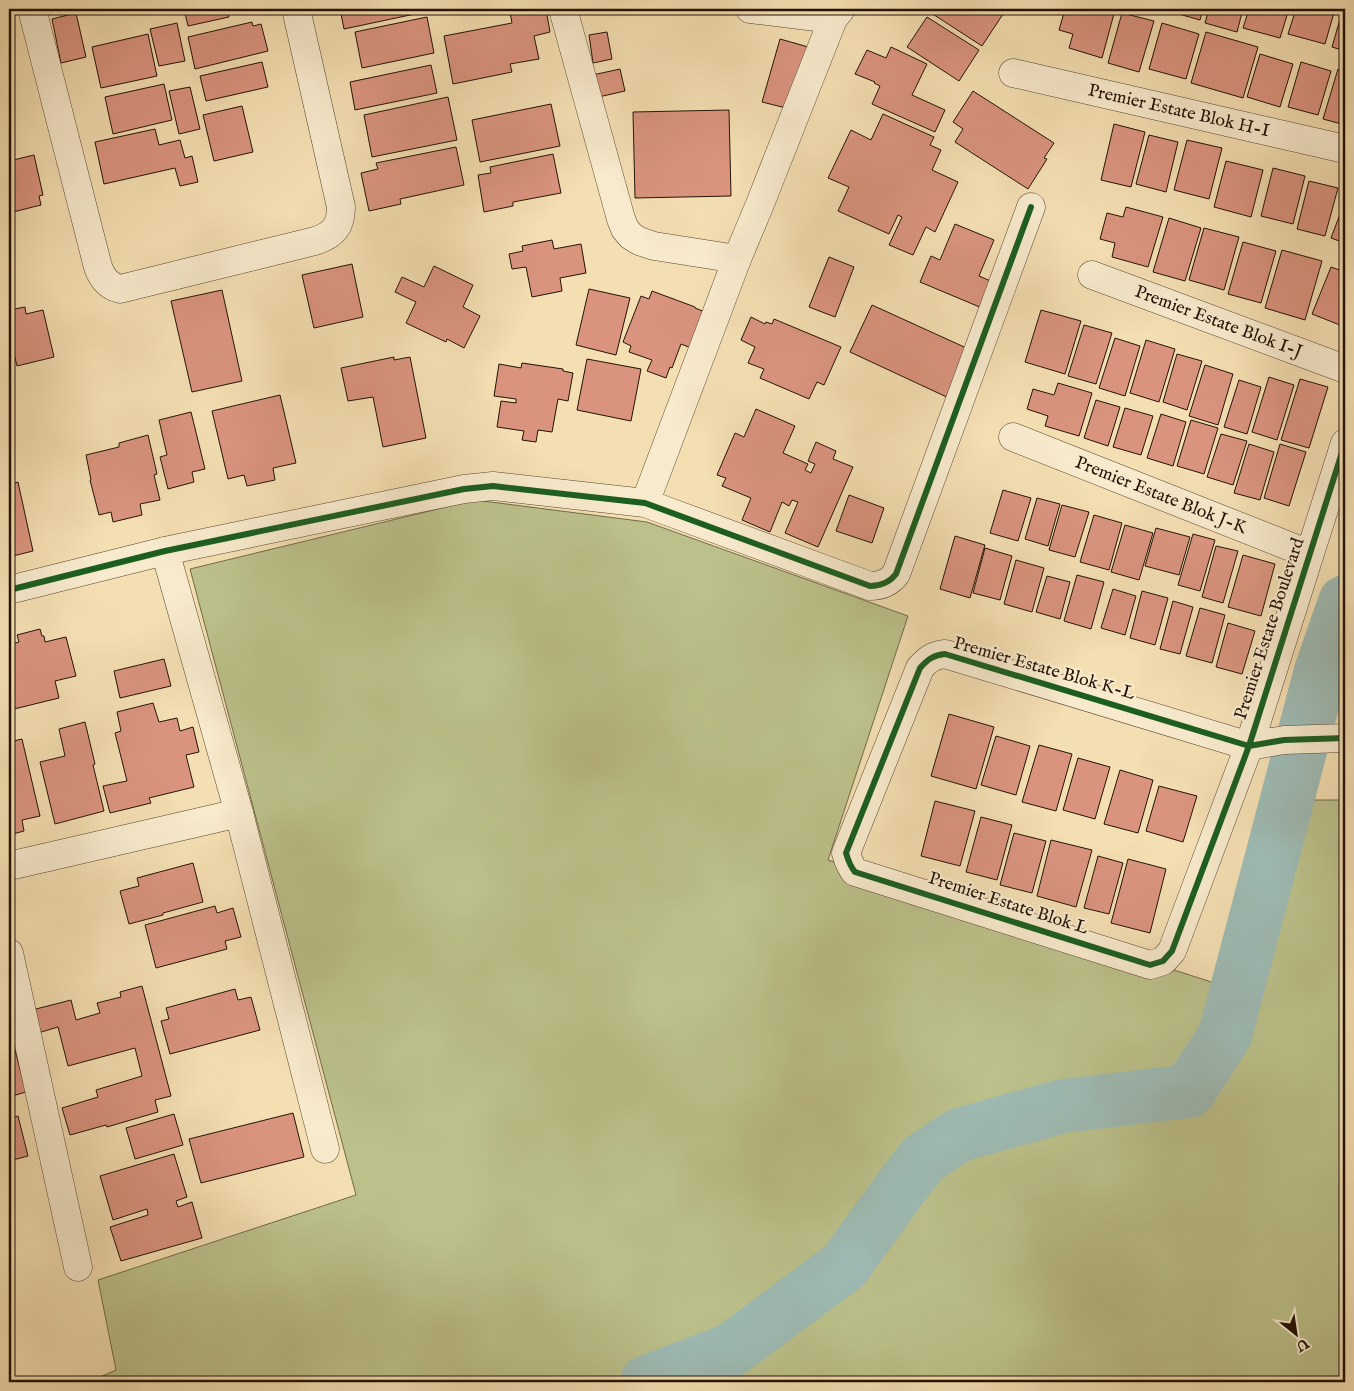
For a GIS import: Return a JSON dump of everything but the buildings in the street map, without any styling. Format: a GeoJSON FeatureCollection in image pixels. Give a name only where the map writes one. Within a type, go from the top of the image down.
{"type":"FeatureCollection","features":[{"type":"Feature","properties":{"kind":"street"},"geometry":{"type":"LineString","coordinates":[[32,9],[101,276],[113,288],[120,289],[315,241],[325,238],[338,226],[341,217],[341,207],[296,9]]}},
{"type":"Feature","properties":{"kind":"street"},"geometry":{"type":"LineString","coordinates":[[563,9],[621,219],[626,229],[639,242],[738,259]]}},
{"type":"Feature","properties":{"kind":"street"},"geometry":{"type":"LineString","coordinates":[[646,504],[738,259],[837,14],[750,9]]}},
{"type":"Feature","properties":{"kind":"street","name":"Premier Estate Blok H-I"},"geometry":{"type":"LineString","coordinates":[[1012,73],[1345,149]]}},
{"type":"Feature","properties":{"kind":"street"},"geometry":{"type":"LineString","coordinates":[[9,590],[165,551],[464,489],[494,486],[646,504],[870,586],[880,585],[892,579],[896,574],[1031,207]]}},
{"type":"Feature","properties":{"kind":"street","name":"Premier Estate Blok I-J"},"geometry":{"type":"LineString","coordinates":[[1092,274],[1345,369]]}},
{"type":"Feature","properties":{"kind":"street","name":"Premier Estate Blok J-K"},"geometry":{"type":"LineString","coordinates":[[1013,437],[1310,554]]}},
{"type":"Feature","properties":{"kind":"street","name":"Premier Estate Boulevard"},"geometry":{"type":"LineString","coordinates":[[1163,960],[1172,951],[1249,746],[1345,443]]}},
{"type":"Feature","properties":{"kind":"street"},"geometry":{"type":"LineString","coordinates":[[165,551],[239,813],[325,1149]]}},
{"type":"Feature","properties":{"kind":"street","name":"Premier Estate Blok K-L"},"geometry":{"type":"LineString","coordinates":[[849,863],[846,853],[920,668],[930,658],[938,655],[945,654],[1249,746]]}},
{"type":"Feature","properties":{"kind":"street"},"geometry":{"type":"LineString","coordinates":[[1249,746],[1284,740],[1345,738]]}},
{"type":"Feature","properties":{"kind":"street"},"geometry":{"type":"LineString","coordinates":[[9,866],[239,813]]}},
{"type":"Feature","properties":{"kind":"street","name":"Premier Estate Blok L"},"geometry":{"type":"LineString","coordinates":[[849,863],[855,872],[1150,965],[1163,960]]}},
{"type":"Feature","properties":{"kind":"street"},"geometry":{"type":"LineString","coordinates":[[9,953],[14,1008],[78,1267]]}},
{"type":"Feature","properties":{"kind":"green space"},"geometry":{"type":"Polygon","coordinates":[[[475,500],[647,522],[908,616],[828,860],[1221,985],[1293,800],[1345,800],[1345,1382],[89,1382],[116,1370],[98,1280],[356,1195],[190,569],[475,500]]]}},
{"type":"Feature","properties":{"kind":"waterway"},"geometry":{"type":"LineString","coordinates":[[647,1382],[731,1350],[844,1266],[924,1158],[959,1135],[1063,1106],[1189,1091],[1225,1035],[1321,671],[1345,602]]}},
{"type":"Feature","properties":{"kind":"cycle path"},"geometry":{"type":"LineString","coordinates":[[9,590],[165,551],[464,489],[493,486],[645,503],[870,586],[884,583],[891,580],[896,574],[1031,207]]}},
{"type":"Feature","properties":{"kind":"cycle path"},"geometry":{"type":"LineString","coordinates":[[1345,443],[1249,746],[1172,951],[1163,961],[1150,965],[855,872],[849,863],[846,853],[920,668],[931,658],[938,655],[945,654],[1249,746],[1284,740],[1345,738]]}}]}
